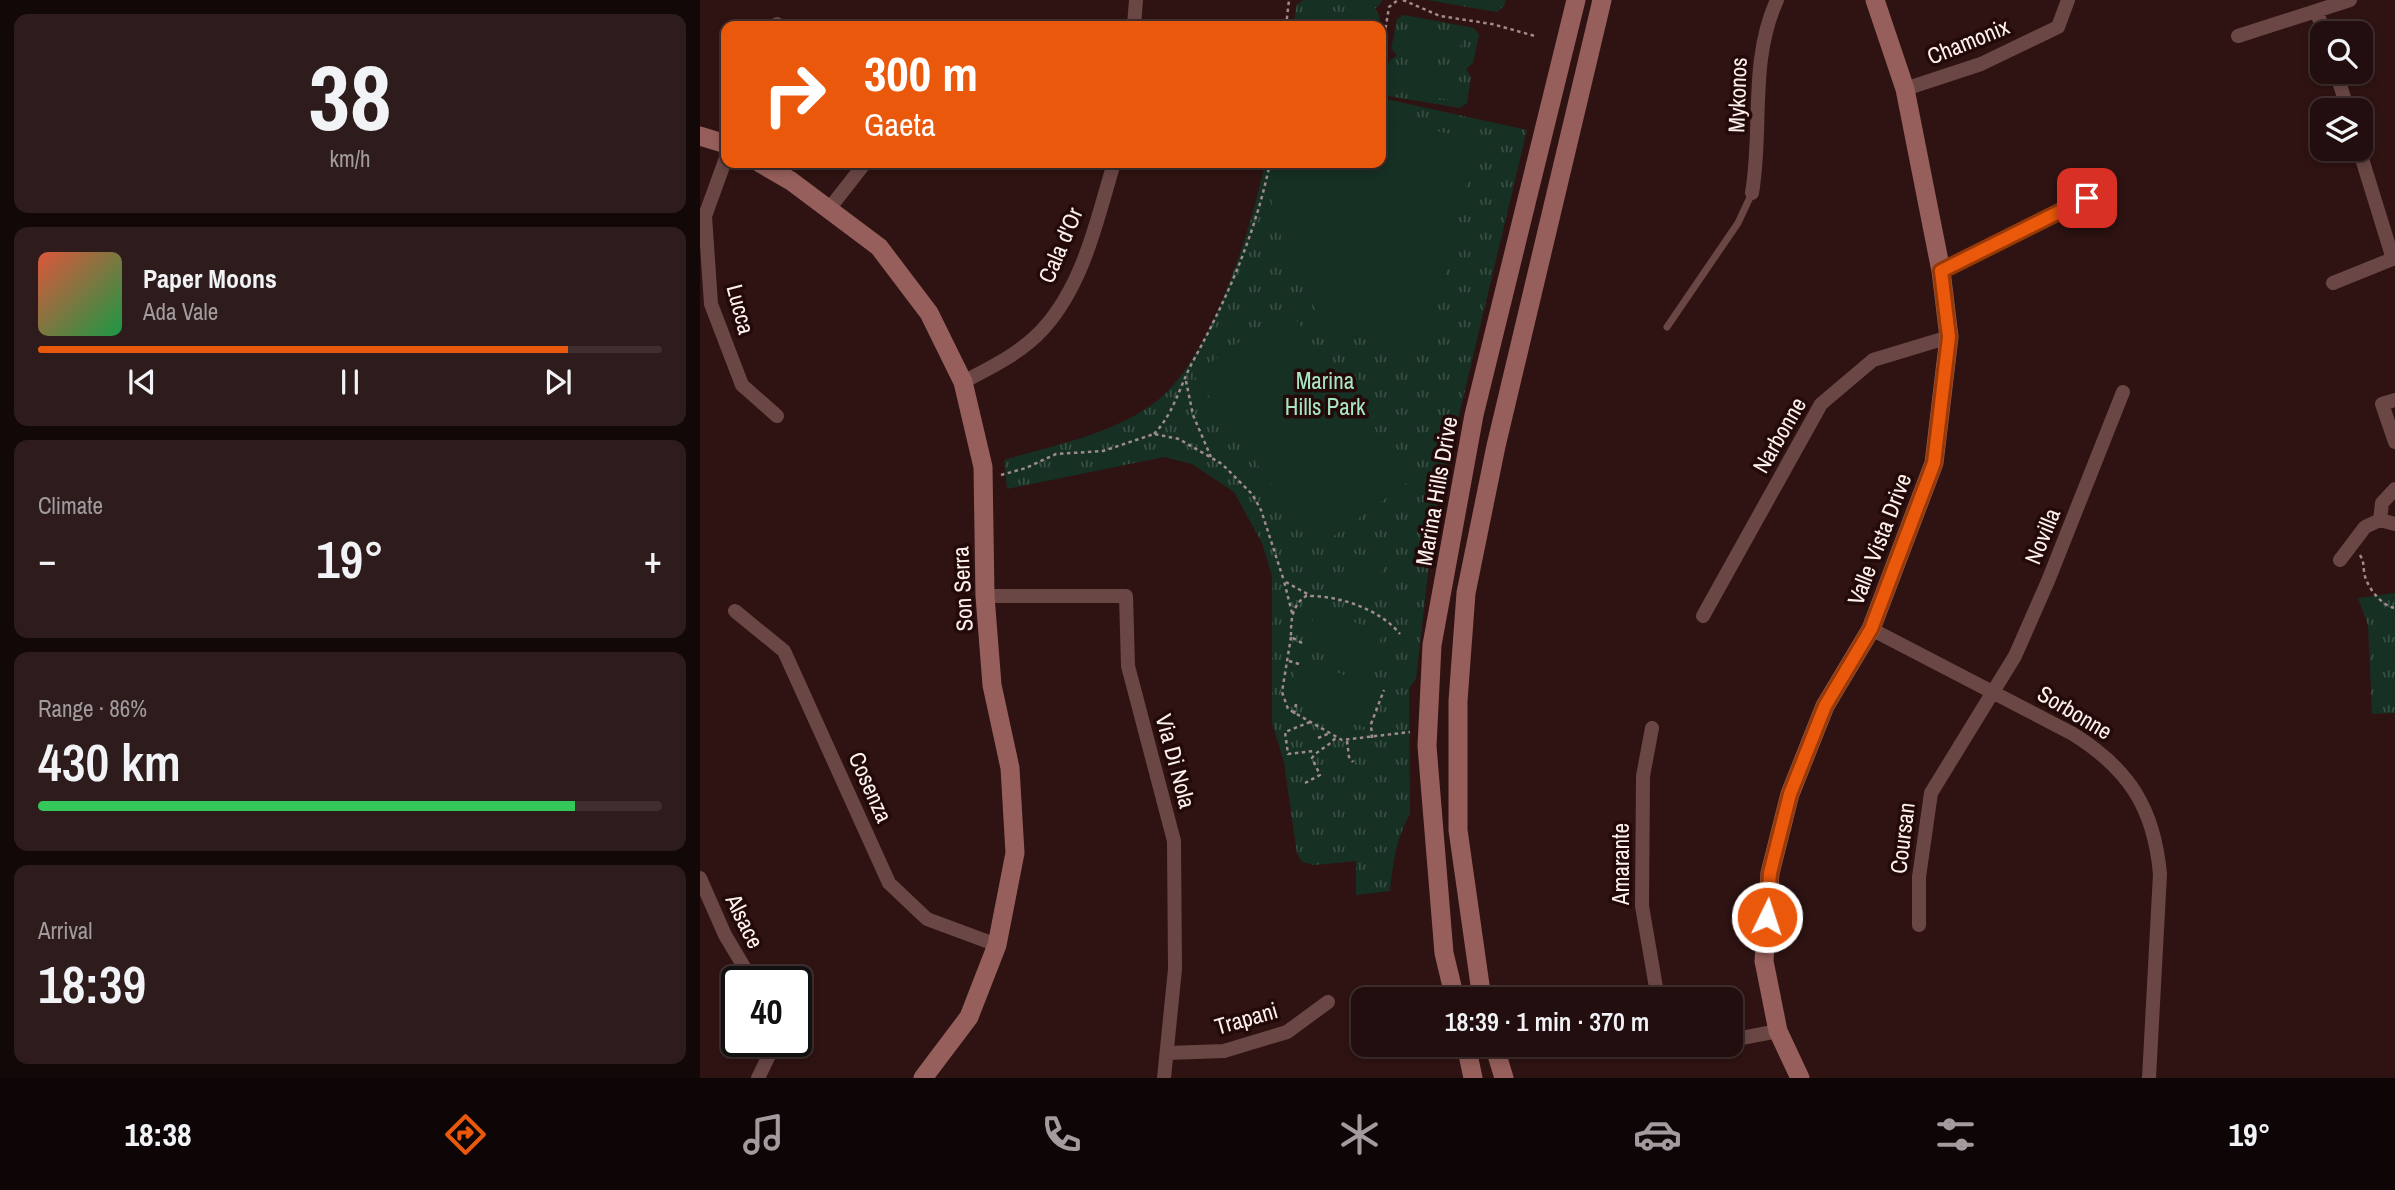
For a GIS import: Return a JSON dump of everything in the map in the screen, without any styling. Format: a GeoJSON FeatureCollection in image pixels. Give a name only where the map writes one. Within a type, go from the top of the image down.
{"type":"FeatureCollection","features":[{"type":"Feature","properties":{"kind":"street"},"geometry":{"type":"LineString","coordinates":[[1134,21],[1136,0]]}},
{"type":"Feature","properties":{"kind":"street","name":"Marina Hills Drive"},"geometry":{"type":"LineString","coordinates":[[1452,987],[1444,953],[1427,746],[1432,645],[1474,415],[1576,0]]}},
{"type":"Feature","properties":{"kind":"street","name":"Marina Hills Drive"},"geometry":{"type":"LineString","coordinates":[[1480,987],[1458,830],[1458,701],[1466,593],[1496,446],[1602,0]]}},
{"type":"Feature","properties":{"kind":"street","name":"Mykonos"},"geometry":{"type":"LineString","coordinates":[[1752,193],[1757,166],[1762,43],[1777,0]]}},
{"type":"Feature","properties":{"kind":"street","name":"Valle Vista Drive"},"geometry":{"type":"LineString","coordinates":[[1800,1078],[1778,1031],[1764,961],[1770,873],[1790,794],[1825,706],[1871,629],[1934,463],[1949,337],[1941,271],[1905,89],[1875,0]]}},
{"type":"Feature","properties":{"kind":"street","name":"Chamonix"},"geometry":{"type":"LineString","coordinates":[[1905,89],[1981,64],[2058,27],[2068,0]]}},
{"type":"Feature","properties":{"kind":"street"},"geometry":{"type":"LineString","coordinates":[[2238,36],[2350,0]]}},
{"type":"Feature","properties":{"kind":"street"},"geometry":{"type":"LineString","coordinates":[[2318,12],[2321,21]]}},
{"type":"Feature","properties":{"kind":"street"},"geometry":{"type":"LineString","coordinates":[[700,136],[721,142]]}},
{"type":"Feature","properties":{"kind":"street"},"geometry":{"type":"LineString","coordinates":[[2333,283],[2394,258],[2363,161]]}},
{"type":"Feature","properties":{"kind":"street","name":"Lucca"},"geometry":{"type":"LineString","coordinates":[[722,168],[705,216],[711,304],[742,385],[777,416]]}},
{"type":"Feature","properties":{"kind":"street","name":"Son Serra"},"geometry":{"type":"LineString","coordinates":[[768,168],[829,209],[879,247],[929,313],[963,382],[983,478],[985,596],[992,685],[1010,768],[1015,853],[998,945],[969,1017],[923,1078]]}},
{"type":"Feature","properties":{"kind":"street"},"geometry":{"type":"LineString","coordinates":[[829,209],[861,168]]}},
{"type":"Feature","properties":{"kind":"street","name":"Cala d'Or"},"geometry":{"type":"LineString","coordinates":[[963,382],[1009,358],[1044,328],[1077,279],[1112,168]]}},
{"type":"Feature","properties":{"kind":"street"},"geometry":{"type":"LineString","coordinates":[[1941,271],[2087,198]]}},
{"type":"Feature","properties":{"kind":"street","name":"Narbonne"},"geometry":{"type":"LineString","coordinates":[[1703,616],[1821,404],[1873,360],[1949,337]]}},
{"type":"Feature","properties":{"kind":"street","name":"Novilla"},"geometry":{"type":"LineString","coordinates":[[1995,692],[2048,582],[2123,393]]}},
{"type":"Feature","properties":{"kind":"street"},"geometry":{"type":"LineString","coordinates":[[2395,400],[2382,404],[2395,442]]}},
{"type":"Feature","properties":{"kind":"street"},"geometry":{"type":"LineString","coordinates":[[2340,560],[2364,527],[2388,522],[2382,503],[2395,489]]}},
{"type":"Feature","properties":{"kind":"street","name":"Via Di Nola"},"geometry":{"type":"LineString","coordinates":[[985,596],[1126,596],[1128,666],[1174,841],[1175,969],[1164,1078]]}},
{"type":"Feature","properties":{"kind":"street","name":"Cosenza"},"geometry":{"type":"LineString","coordinates":[[735,611],[783,652],[889,883],[927,919],[998,945]]}},
{"type":"Feature","properties":{"kind":"street","name":"Sorbonne"},"geometry":{"type":"LineString","coordinates":[[1871,629],[1995,692],[2101,751],[2127,777],[2146,810],[2157,841],[2160,874],[2149,1078]]}},
{"type":"Feature","properties":{"kind":"street","name":"Coursan"},"geometry":{"type":"LineString","coordinates":[[1919,925],[1919,877],[1931,793],[1995,692]]}},
{"type":"Feature","properties":{"kind":"street","name":"Amarante"},"geometry":{"type":"LineString","coordinates":[[1652,728],[1643,776],[1642,906],[1656,987]]}},
{"type":"Feature","properties":{"kind":"street","name":"Alsace"},"geometry":{"type":"LineString","coordinates":[[700,878],[725,936],[743,966]]}},
{"type":"Feature","properties":{"kind":"street","name":"Trapani"},"geometry":{"type":"LineString","coordinates":[[1167,1053],[1224,1051],[1287,1032],[1328,1002]]}},
{"type":"Feature","properties":{"kind":"street"},"geometry":{"type":"LineString","coordinates":[[1743,1038],[1778,1031]]}},
{"type":"Feature","properties":{"kind":"street"},"geometry":{"type":"LineString","coordinates":[[758,1078],[768,1057]]}},
{"type":"Feature","properties":{"kind":"street"},"geometry":{"type":"LineString","coordinates":[[1468,1057],[1473,1078]]}},
{"type":"Feature","properties":{"kind":"street"},"geometry":{"type":"LineString","coordinates":[[1498,1057],[1504,1078]]}},
{"type":"Feature","properties":{"kind":"lane"},"geometry":{"type":"LineString","coordinates":[[1667,327],[1738,223],[1752,193]]}},
{"type":"Feature","properties":{"kind":"path"},"geometry":{"type":"LineString","coordinates":[[1287,21],[1289,0]]}},
{"type":"Feature","properties":{"kind":"path"},"geometry":{"type":"LineString","coordinates":[[1386,25],[1389,7],[1401,0],[1440,16],[1492,24],[1535,36]]}},
{"type":"Feature","properties":{"kind":"path"},"geometry":{"type":"LineString","coordinates":[[983,478],[1016,472],[1056,454],[1103,451],[1154,434],[1167,420],[1237,274],[1269,168]]}},
{"type":"Feature","properties":{"kind":"path"},"geometry":{"type":"LineString","coordinates":[[1186,379],[1193,415],[1211,457]]}},
{"type":"Feature","properties":{"kind":"path"},"geometry":{"type":"LineString","coordinates":[[1154,434],[1179,439],[1211,457],[1252,494],[1261,510],[1293,616]]}},
{"type":"Feature","properties":{"kind":"path"},"geometry":{"type":"LineString","coordinates":[[2350,546],[2364,561],[2363,575],[2373,594],[2385,606],[2395,608]]}},
{"type":"Feature","properties":{"kind":"path"},"geometry":{"type":"LineString","coordinates":[[1284,581],[1312,596],[1369,608],[1392,623],[1400,634]]}},
{"type":"Feature","properties":{"kind":"path"},"geometry":{"type":"LineString","coordinates":[[1312,596],[1300,601],[1293,616],[1289,661],[1282,692],[1288,709],[1347,741],[1411,732]]}},
{"type":"Feature","properties":{"kind":"path"},"geometry":{"type":"LineString","coordinates":[[1291,637],[1303,643]]}},
{"type":"Feature","properties":{"kind":"path"},"geometry":{"type":"LineString","coordinates":[[1289,661],[1299,664]]}},
{"type":"Feature","properties":{"kind":"path"},"geometry":{"type":"LineString","coordinates":[[1372,738],[1371,724],[1384,690]]}},
{"type":"Feature","properties":{"kind":"path"},"geometry":{"type":"LineString","coordinates":[[1294,714],[1296,704]]}},
{"type":"Feature","properties":{"kind":"path"},"geometry":{"type":"LineString","coordinates":[[1310,722],[1285,732],[1288,754],[1324,750],[1336,737]]}},
{"type":"Feature","properties":{"kind":"path"},"geometry":{"type":"LineString","coordinates":[[1318,738],[1330,733]]}},
{"type":"Feature","properties":{"kind":"path"},"geometry":{"type":"LineString","coordinates":[[1347,741],[1353,762]]}},
{"type":"Feature","properties":{"kind":"path"},"geometry":{"type":"LineString","coordinates":[[1305,783],[1320,775],[1312,758],[1314,750]]}},
{"type":"Feature","properties":{"kind":"green space"},"geometry":{"type":"Polygon","coordinates":[[[1304,0],[1383,0],[1375,9],[1380,17],[1379,21],[1294,21],[1297,4],[1304,0]]]}},
{"type":"Feature","properties":{"kind":"green space"},"geometry":{"type":"Polygon","coordinates":[[[1427,0],[1506,0],[1497,12],[1427,0]]]}},
{"type":"Feature","properties":{"kind":"green space"},"geometry":{"type":"Polygon","coordinates":[[[1312,7],[1365,17],[1364,21],[1309,21],[1312,7]]]}},
{"type":"Feature","properties":{"kind":"green space"},"geometry":{"type":"Polygon","coordinates":[[[1404,15],[1474,28],[1479,35],[1473,63],[1466,69],[1471,77],[1467,103],[1460,108],[1386,94],[1389,61],[1397,55],[1391,49],[1397,19],[1404,15]]]}},
{"type":"Feature","properties":{"kind":"green space"},"geometry":{"type":"Polygon","coordinates":[[[1410,25],[1463,34],[1458,59],[1405,49],[1410,25]]]}},
{"type":"Feature","properties":{"kind":"green space"},"geometry":{"type":"Polygon","coordinates":[[[1402,66],[1455,76],[1455,81],[1463,83],[1461,96],[1452,95],[1451,100],[1398,91],[1398,85],[1390,84],[1392,70],[1401,72],[1402,66]]]}},
{"type":"Feature","properties":{"kind":"green space","name":"Marina Hills Park"},"geometry":{"type":"Polygon","coordinates":[[[1386,99],[1527,130],[1434,520],[1416,679],[1409,688],[1410,814],[1398,842],[1390,891],[1356,895],[1356,861],[1315,865],[1302,862],[1297,854],[1284,762],[1272,723],[1272,576],[1262,543],[1234,492],[1192,464],[1164,457],[1007,489],[1004,460],[1123,422],[1158,400],[1177,380],[1212,323],[1239,255],[1264,168],[1386,168],[1386,99]]]}},
{"type":"Feature","properties":{"kind":"green space"},"geometry":{"type":"Polygon","coordinates":[[[1386,119],[1476,140],[1426,354],[1326,330],[1291,259],[1275,218],[1272,201],[1273,190],[1283,181],[1313,169],[1386,168],[1386,119]]]}},
{"type":"Feature","properties":{"kind":"green space"},"geometry":{"type":"Polygon","coordinates":[[[1287,307],[1411,480],[1317,548],[1194,375],[1287,307]]]}},
{"type":"Feature","properties":{"kind":"green space"},"geometry":{"type":"Polygon","coordinates":[[[1350,552],[1384,564],[1371,600],[1337,588],[1350,552]]]}},
{"type":"Feature","properties":{"kind":"green space"},"geometry":{"type":"Polygon","coordinates":[[[2395,593],[2395,713],[2372,714],[2368,625],[2358,598],[2395,593]]]}},
{"type":"Feature","properties":{"kind":"green space"},"geometry":{"type":"Polygon","coordinates":[[[1317,608],[1383,633],[1369,669],[1304,646],[1317,608]]]}},
{"type":"Feature","properties":{"kind":"green space"},"geometry":{"type":"Polygon","coordinates":[[[1300,659],[1382,689],[1367,728],[1286,698],[1300,659]]]}},
{"type":"Feature","properties":{"kind":"route"},"geometry":{"type":"LineString","coordinates":[[1767,917],[1770,873],[1790,794],[1825,706],[1871,629],[1934,463],[1949,337],[1941,271],[2087,198]]}}]}
